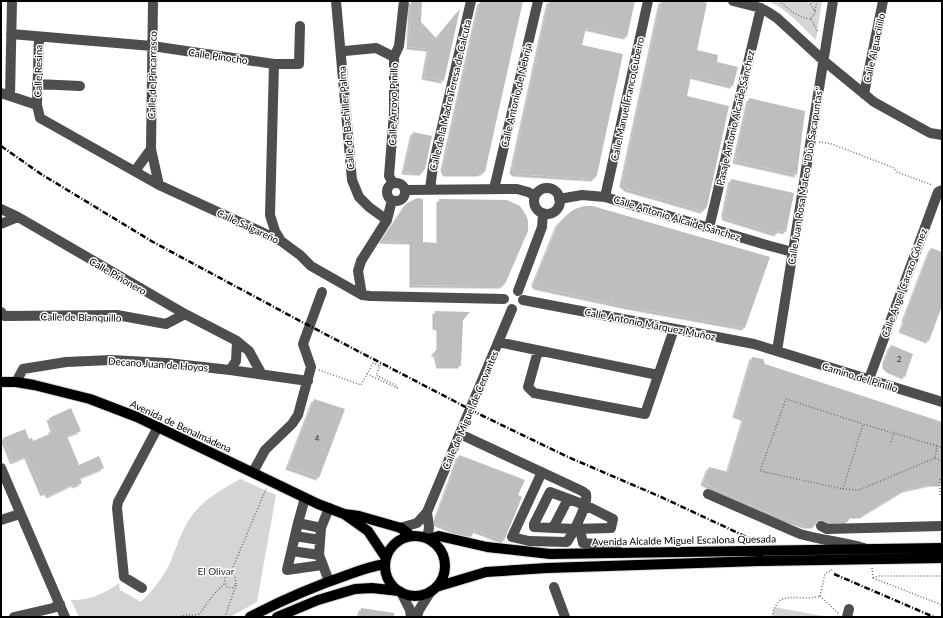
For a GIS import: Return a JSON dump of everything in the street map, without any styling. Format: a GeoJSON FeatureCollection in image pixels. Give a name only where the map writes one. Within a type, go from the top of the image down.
{"type":"FeatureCollection","features":[{"type":"Feature","properties":{"kind":"main road","name":"Avenida de Benalmádena"},"geometry":{"type":"LineString","coordinates":[[7,382],[34,385],[90,399],[136,417],[305,498],[344,514],[368,531],[385,561]]}},
{"type":"Feature","properties":{"kind":"main road","name":"Avenida de Benalmádena"},"geometry":{"type":"LineString","coordinates":[[344,514],[359,516],[400,528],[412,536]]}},
{"type":"Feature","properties":{"kind":"main road"},"geometry":{"type":"LineString","coordinates":[[400,592],[388,579],[385,561],[389,550],[395,543],[402,538],[412,536],[428,538],[440,548],[445,561],[445,571],[442,580],[434,589]]}},
{"type":"Feature","properties":{"kind":"main road","name":"Avenida Alcalde Miguel Escalona Quesada"},"geometry":{"type":"LineString","coordinates":[[428,538],[439,536],[487,547],[550,554],[942,548]]}},
{"type":"Feature","properties":{"kind":"main road"},"geometry":{"type":"LineString","coordinates":[[277,617],[318,600],[356,589],[372,588],[400,592],[408,595],[424,595],[434,589],[486,572],[547,568],[767,561],[942,558]]}},
{"type":"Feature","properties":{"kind":"main road"},"geometry":{"type":"LineString","coordinates":[[250,617],[282,600],[385,561]]}},
{"type":"Feature","properties":{"kind":"street"},"geometry":{"type":"LineString","coordinates":[[12,1],[6,95],[37,105]]}},
{"type":"Feature","properties":{"kind":"street","name":"Calle de Pincarrasco"},"geometry":{"type":"LineString","coordinates":[[153,1],[151,149],[158,185]]}},
{"type":"Feature","properties":{"kind":"street","name":"Calle de Bachiller Palma"},"geometry":{"type":"LineString","coordinates":[[336,1],[352,180],[359,197],[369,207],[387,220]]}},
{"type":"Feature","properties":{"kind":"street","name":"Calle Arroyo Pinillo"},"geometry":{"type":"LineString","coordinates":[[393,183],[389,176],[394,113],[394,57],[399,46],[404,1]]}},
{"type":"Feature","properties":{"kind":"street","name":"Calle de la Madre Teresa de Calcuta"},"geometry":{"type":"LineString","coordinates":[[430,189],[472,1]]}},
{"type":"Feature","properties":{"kind":"street","name":"Calle Antonio de Nebrija"},"geometry":{"type":"LineString","coordinates":[[494,189],[538,1]]}},
{"type":"Feature","properties":{"kind":"street","name":"Calle Manuel Franco Cubeiro"},"geometry":{"type":"LineString","coordinates":[[605,197],[648,1]]}},
{"type":"Feature","properties":{"kind":"street","name":"Calle Alguacilillo"},"geometry":{"type":"LineString","coordinates":[[733,1],[761,8],[777,18],[824,61],[874,102],[930,133],[942,135]]}},
{"type":"Feature","properties":{"kind":"street","name":"Calle Juan Rosa Mateo \"Dúo Sacapuntas\""},"geometry":{"type":"LineString","coordinates":[[777,351],[833,1]]}},
{"type":"Feature","properties":{"kind":"street","name":"Calle Alguacilillo"},"geometry":{"type":"LineString","coordinates":[[864,94],[883,1]]}},
{"type":"Feature","properties":{"kind":"street","name":"Pasaje Antonio Alcaide Sánchez"},"geometry":{"type":"LineString","coordinates":[[709,228],[761,8]]}},
{"type":"Feature","properties":{"kind":"street","name":"Calle Pinocho"},"geometry":{"type":"LineString","coordinates":[[11,34],[152,46],[274,64],[299,64],[300,26]]}},
{"type":"Feature","properties":{"kind":"street","name":"Calle Resina"},"geometry":{"type":"LineString","coordinates":[[37,105],[38,36]]}},
{"type":"Feature","properties":{"kind":"street"},"geometry":{"type":"LineString","coordinates":[[345,51],[376,48],[394,57]]}},
{"type":"Feature","properties":{"kind":"street"},"geometry":{"type":"LineString","coordinates":[[274,64],[270,215],[275,231],[281,241]]}},
{"type":"Feature","properties":{"kind":"street"},"geometry":{"type":"LineString","coordinates":[[37,84],[80,86]]}},
{"type":"Feature","properties":{"kind":"street","name":"Calle Salgareño"},"geometry":{"type":"LineString","coordinates":[[37,105],[40,118],[158,185],[281,241],[300,255],[311,266],[362,295],[375,297],[504,299]]}},
{"type":"Feature","properties":{"kind":"street"},"geometry":{"type":"LineString","coordinates":[[135,171],[151,149]]}},
{"type":"Feature","properties":{"kind":"street"},"geometry":{"type":"LineString","coordinates":[[393,183],[399,183],[405,190],[405,196],[398,201],[389,198],[387,193],[388,187],[393,183]]}},
{"type":"Feature","properties":{"kind":"street"},"geometry":{"type":"LineString","coordinates":[[548,188],[555,192],[560,199],[558,207],[552,213],[543,213],[539,211],[535,205],[535,196],[540,190],[548,188]]}},
{"type":"Feature","properties":{"kind":"street"},"geometry":{"type":"LineString","coordinates":[[405,190],[517,189],[535,196]]}},
{"type":"Feature","properties":{"kind":"street","name":"Calle Ángel Carazo Gómez"},"geometry":{"type":"LineString","coordinates":[[868,380],[940,191]]}},
{"type":"Feature","properties":{"kind":"street","name":"Calle Antonio Alcaide Sánchez"},"geometry":{"type":"LineString","coordinates":[[560,199],[582,195],[605,197],[793,252]]}},
{"type":"Feature","properties":{"kind":"street"},"geometry":{"type":"LineString","coordinates":[[362,295],[358,271],[361,261],[387,220],[392,200]]}},
{"type":"Feature","properties":{"kind":"street","name":"Calle Piñonero"},"geometry":{"type":"LineString","coordinates":[[1,209],[185,314],[236,341],[250,351],[261,373]]}},
{"type":"Feature","properties":{"kind":"street"},"geometry":{"type":"LineString","coordinates":[[520,296],[515,290],[509,291],[504,299],[507,306],[512,309],[520,306],[520,296],[542,227],[543,213]]}},
{"type":"Feature","properties":{"kind":"street"},"geometry":{"type":"LineString","coordinates":[[251,228],[266,221],[270,215]]}},
{"type":"Feature","properties":{"kind":"street"},"geometry":{"type":"LineString","coordinates":[[1,224],[18,218]]}},
{"type":"Feature","properties":{"kind":"street"},"geometry":{"type":"LineString","coordinates":[[253,472],[265,450],[292,424],[298,415],[311,367],[303,344],[322,292]]}},
{"type":"Feature","properties":{"kind":"street","name":"Calle Antonio Márquez Muñoz"},"geometry":{"type":"LineString","coordinates":[[520,296],[674,329],[754,344],[777,351]]}},
{"type":"Feature","properties":{"kind":"street","name":"Calle de Miguel de Cervantes"},"geometry":{"type":"LineString","coordinates":[[427,512],[512,309]]}},
{"type":"Feature","properties":{"kind":"street","name":"Calle de Blanquillo"},"geometry":{"type":"LineString","coordinates":[[1,312],[4,316],[116,315],[166,324],[185,314]]}},
{"type":"Feature","properties":{"kind":"street"},"geometry":{"type":"LineString","coordinates":[[538,351],[528,387],[534,393],[645,414],[674,329]]}},
{"type":"Feature","properties":{"kind":"street"},"geometry":{"type":"LineString","coordinates":[[230,370],[236,361],[236,341]]}},
{"type":"Feature","properties":{"kind":"street"},"geometry":{"type":"LineString","coordinates":[[498,342],[658,375]]}},
{"type":"Feature","properties":{"kind":"street","name":"Camino del Pinillo"},"geometry":{"type":"LineString","coordinates":[[777,351],[942,402]]}},
{"type":"Feature","properties":{"kind":"street","name":"Decano Juan de Hoyos"},"geometry":{"type":"LineString","coordinates":[[7,382],[23,369],[66,362],[111,360],[167,363],[261,373],[308,381]]}},
{"type":"Feature","properties":{"kind":"street"},"geometry":{"type":"LineString","coordinates":[[142,588],[124,577],[117,508],[118,502],[158,427]]}},
{"type":"Feature","properties":{"kind":"street"},"geometry":{"type":"LineString","coordinates":[[460,434],[542,472],[582,491],[586,494],[587,499],[575,529],[567,542],[529,541],[512,538],[542,472]]}},
{"type":"Feature","properties":{"kind":"street"},"geometry":{"type":"LineString","coordinates":[[1,468],[65,617]]}},
{"type":"Feature","properties":{"kind":"street"},"geometry":{"type":"LineString","coordinates":[[550,492],[568,499],[613,519],[611,528],[575,529],[534,527],[534,524],[550,492]]}},
{"type":"Feature","properties":{"kind":"street"},"geometry":{"type":"LineString","coordinates":[[708,494],[800,534],[815,538],[845,542],[868,549]]}},
{"type":"Feature","properties":{"kind":"street"},"geometry":{"type":"LineString","coordinates":[[305,498],[287,570],[322,565]]}},
{"type":"Feature","properties":{"kind":"street"},"geometry":{"type":"LineString","coordinates":[[553,528],[568,499]]}},
{"type":"Feature","properties":{"kind":"street"},"geometry":{"type":"LineString","coordinates":[[329,508],[321,528],[319,555],[329,581]]}},
{"type":"Feature","properties":{"kind":"street"},"geometry":{"type":"LineString","coordinates":[[412,536],[417,523],[427,512]]}},
{"type":"Feature","properties":{"kind":"street"},"geometry":{"type":"LineString","coordinates":[[427,512],[429,528],[428,538]]}},
{"type":"Feature","properties":{"kind":"street"},"geometry":{"type":"LineString","coordinates":[[1,520],[20,514]]}},
{"type":"Feature","properties":{"kind":"street"},"geometry":{"type":"LineString","coordinates":[[298,523],[321,528]]}},
{"type":"Feature","properties":{"kind":"street"},"geometry":{"type":"LineString","coordinates":[[400,528],[417,523]]}},
{"type":"Feature","properties":{"kind":"street"},"geometry":{"type":"LineString","coordinates":[[821,526],[827,528],[942,526]]}},
{"type":"Feature","properties":{"kind":"street"},"geometry":{"type":"LineString","coordinates":[[575,529],[581,534],[583,543],[605,545],[614,548],[621,553]]}},
{"type":"Feature","properties":{"kind":"street"},"geometry":{"type":"LineString","coordinates":[[295,536],[320,540]]}},
{"type":"Feature","properties":{"kind":"street"},"geometry":{"type":"LineString","coordinates":[[292,551],[319,555]]}},
{"type":"Feature","properties":{"kind":"street"},"geometry":{"type":"LineString","coordinates":[[554,587],[565,617]]}},
{"type":"Feature","properties":{"kind":"street"},"geometry":{"type":"LineString","coordinates":[[417,617],[419,610],[434,589]]}},
{"type":"Feature","properties":{"kind":"street"},"geometry":{"type":"LineString","coordinates":[[400,592],[410,610],[411,617]]}},
{"type":"Feature","properties":{"kind":"street"},"geometry":{"type":"LineString","coordinates":[[14,617],[53,608],[60,604]]}},
{"type":"Feature","properties":{"kind":"path"},"geometry":{"type":"LineString","coordinates":[[779,1],[796,15],[811,19]]}},
{"type":"Feature","properties":{"kind":"path"},"geometry":{"type":"LineString","coordinates":[[809,1],[815,12]]}},
{"type":"Feature","properties":{"kind":"path"},"geometry":{"type":"LineString","coordinates":[[811,19],[815,12],[816,1]]}},
{"type":"Feature","properties":{"kind":"path"},"geometry":{"type":"LineString","coordinates":[[811,19],[817,31],[827,40]]}},
{"type":"Feature","properties":{"kind":"path"},"geometry":{"type":"LineString","coordinates":[[811,140],[832,144],[894,168],[897,172],[932,185],[940,191]]}},
{"type":"Feature","properties":{"kind":"path"},"geometry":{"type":"LineString","coordinates":[[311,367],[361,385],[367,374],[373,363],[380,365],[376,374],[397,386],[397,388],[367,374]]}},
{"type":"Feature","properties":{"kind":"path"},"geometry":{"type":"LineString","coordinates":[[942,447],[863,424],[786,399],[760,471],[843,489],[859,490],[935,458],[942,461]]}},
{"type":"Feature","properties":{"kind":"path"},"geometry":{"type":"LineString","coordinates":[[843,489],[863,424]]}},
{"type":"Feature","properties":{"kind":"path"},"geometry":{"type":"LineString","coordinates":[[891,442],[894,433]]}},
{"type":"Feature","properties":{"kind":"path"},"geometry":{"type":"LineString","coordinates":[[935,458],[937,446]]}},
{"type":"Feature","properties":{"kind":"path"},"geometry":{"type":"LineString","coordinates":[[940,479],[940,496],[942,496]]}},
{"type":"Feature","properties":{"kind":"path"},"geometry":{"type":"LineString","coordinates":[[197,617],[214,594],[225,583],[225,578],[230,574],[269,480]]}},
{"type":"Feature","properties":{"kind":"path"},"geometry":{"type":"LineString","coordinates":[[225,617],[236,584],[235,576],[230,574]]}},
{"type":"Feature","properties":{"kind":"path"},"geometry":{"type":"LineString","coordinates":[[820,596],[825,574]]}},
{"type":"Feature","properties":{"kind":"path"},"geometry":{"type":"LineString","coordinates":[[942,576],[878,576],[874,578],[942,605]]}},
{"type":"Feature","properties":{"kind":"path"},"geometry":{"type":"LineString","coordinates":[[225,583],[227,587],[232,588],[236,584]]}},
{"type":"Feature","properties":{"kind":"path"},"geometry":{"type":"LineString","coordinates":[[820,596],[846,614]]}},
{"type":"Feature","properties":{"kind":"path"},"geometry":{"type":"LineString","coordinates":[[772,617],[774,606],[781,599],[813,598],[820,596]]}},
{"type":"Feature","properties":{"kind":"path"},"geometry":{"type":"LineString","coordinates":[[177,617],[198,615]]}},
{"type":"Feature","properties":{"kind":"green space"},"geometry":{"type":"Polygon","coordinates":[[[768,1],[822,1],[816,40],[788,13],[768,1]]]}},
{"type":"Feature","properties":{"kind":"green space","name":"El Olivar"},"geometry":{"type":"Polygon","coordinates":[[[240,479],[276,495],[257,602],[230,617],[79,617],[71,600],[96,596],[119,583],[120,590],[141,602],[149,594],[166,570],[187,522],[201,505],[213,495],[240,479]]]}},
{"type":"Feature","properties":{"kind":"green space"},"geometry":{"type":"Polygon","coordinates":[[[774,607],[829,617],[772,617],[774,607]]]}},
{"type":"Feature","properties":{"kind":"building"},"geometry":{"type":"Polygon","coordinates":[[[411,1],[422,1],[421,22],[436,38],[460,9],[444,81],[424,77],[429,49],[409,47],[411,1]]]}},
{"type":"Feature","properties":{"kind":"building"},"geometry":{"type":"Polygon","coordinates":[[[480,1],[523,1],[485,172],[479,174],[447,174],[443,168],[480,1]]]}},
{"type":"Feature","properties":{"kind":"building"},"geometry":{"type":"Polygon","coordinates":[[[549,1],[635,1],[627,37],[586,28],[582,45],[623,54],[597,175],[594,179],[515,174],[512,171],[549,1]]]}},
{"type":"Feature","properties":{"kind":"building"},"geometry":{"type":"Polygon","coordinates":[[[661,1],[700,1],[707,3],[697,50],[718,55],[717,62],[738,67],[733,86],[691,76],[687,96],[729,106],[707,207],[703,211],[627,189],[622,184],[661,1]]]}},
{"type":"Feature","properties":{"kind":"building"},"geometry":{"type":"Polygon","coordinates":[[[749,98],[805,111],[797,175],[735,161],[749,98]]]}},
{"type":"Feature","properties":{"kind":"building"},"geometry":{"type":"Polygon","coordinates":[[[413,132],[432,136],[425,169],[422,173],[404,172],[413,132]]]}},
{"type":"Feature","properties":{"kind":"building"},"geometry":{"type":"Polygon","coordinates":[[[731,179],[794,193],[786,232],[779,230],[777,234],[725,218],[724,213],[731,179]]]}},
{"type":"Feature","properties":{"kind":"building"},"geometry":{"type":"Polygon","coordinates":[[[417,198],[423,199],[423,242],[439,243],[439,199],[507,200],[520,206],[528,221],[528,231],[504,285],[412,285],[412,242],[381,241],[406,204],[417,198]]]}},
{"type":"Feature","properties":{"kind":"building"},"geometry":{"type":"Polygon","coordinates":[[[584,206],[593,206],[770,257],[745,328],[624,306],[536,287],[534,283],[558,224],[569,213],[584,206]]]}},
{"type":"Feature","properties":{"kind":"building"},"geometry":{"type":"Polygon","coordinates":[[[931,248],[942,252],[942,306],[929,341],[901,330],[931,248]]]}},
{"type":"Feature","properties":{"kind":"building"},"geometry":{"type":"Polygon","coordinates":[[[435,311],[470,312],[463,320],[461,366],[439,366],[436,354],[433,354],[439,347],[439,328],[435,327],[435,311]]]}},
{"type":"Feature","properties":{"kind":"building"},"geometry":{"type":"Polygon","coordinates":[[[891,345],[913,354],[905,377],[889,370],[885,366],[885,361],[891,345]]]}},
{"type":"Feature","properties":{"kind":"building"},"geometry":{"type":"Polygon","coordinates":[[[752,357],[763,359],[765,364],[942,422],[942,484],[931,484],[905,490],[862,516],[850,516],[848,522],[828,522],[820,520],[817,521],[815,526],[806,526],[768,513],[703,483],[709,467],[728,472],[744,418],[735,415],[752,357]]]}},
{"type":"Feature","properties":{"kind":"building"},"geometry":{"type":"Polygon","coordinates":[[[314,399],[345,409],[319,478],[288,467],[314,399]]]}},
{"type":"Feature","properties":{"kind":"building"},"geometry":{"type":"Polygon","coordinates":[[[71,408],[81,431],[67,436],[79,465],[99,456],[104,468],[80,478],[82,483],[75,486],[74,484],[49,496],[47,492],[43,494],[27,456],[13,462],[3,438],[25,429],[29,439],[32,438],[33,441],[52,433],[51,430],[53,429],[49,418],[71,408]]]}},
{"type":"Feature","properties":{"kind":"building"},"geometry":{"type":"Polygon","coordinates":[[[459,455],[525,480],[518,495],[522,497],[504,541],[475,530],[471,537],[435,523],[459,455]]]}},
{"type":"Feature","properties":{"kind":"building"},"geometry":{"type":"Polygon","coordinates":[[[361,608],[394,613],[394,617],[359,617],[361,608]]]}},
{"type":"Feature","properties":{"kind":"railway"},"geometry":{"type":"LineString","coordinates":[[1,146],[41,174],[153,242],[302,322],[481,415],[568,457],[661,497],[751,539]]}},
{"type":"Feature","properties":{"kind":"railway"},"geometry":{"type":"LineString","coordinates":[[834,574],[934,617]]}}]}
